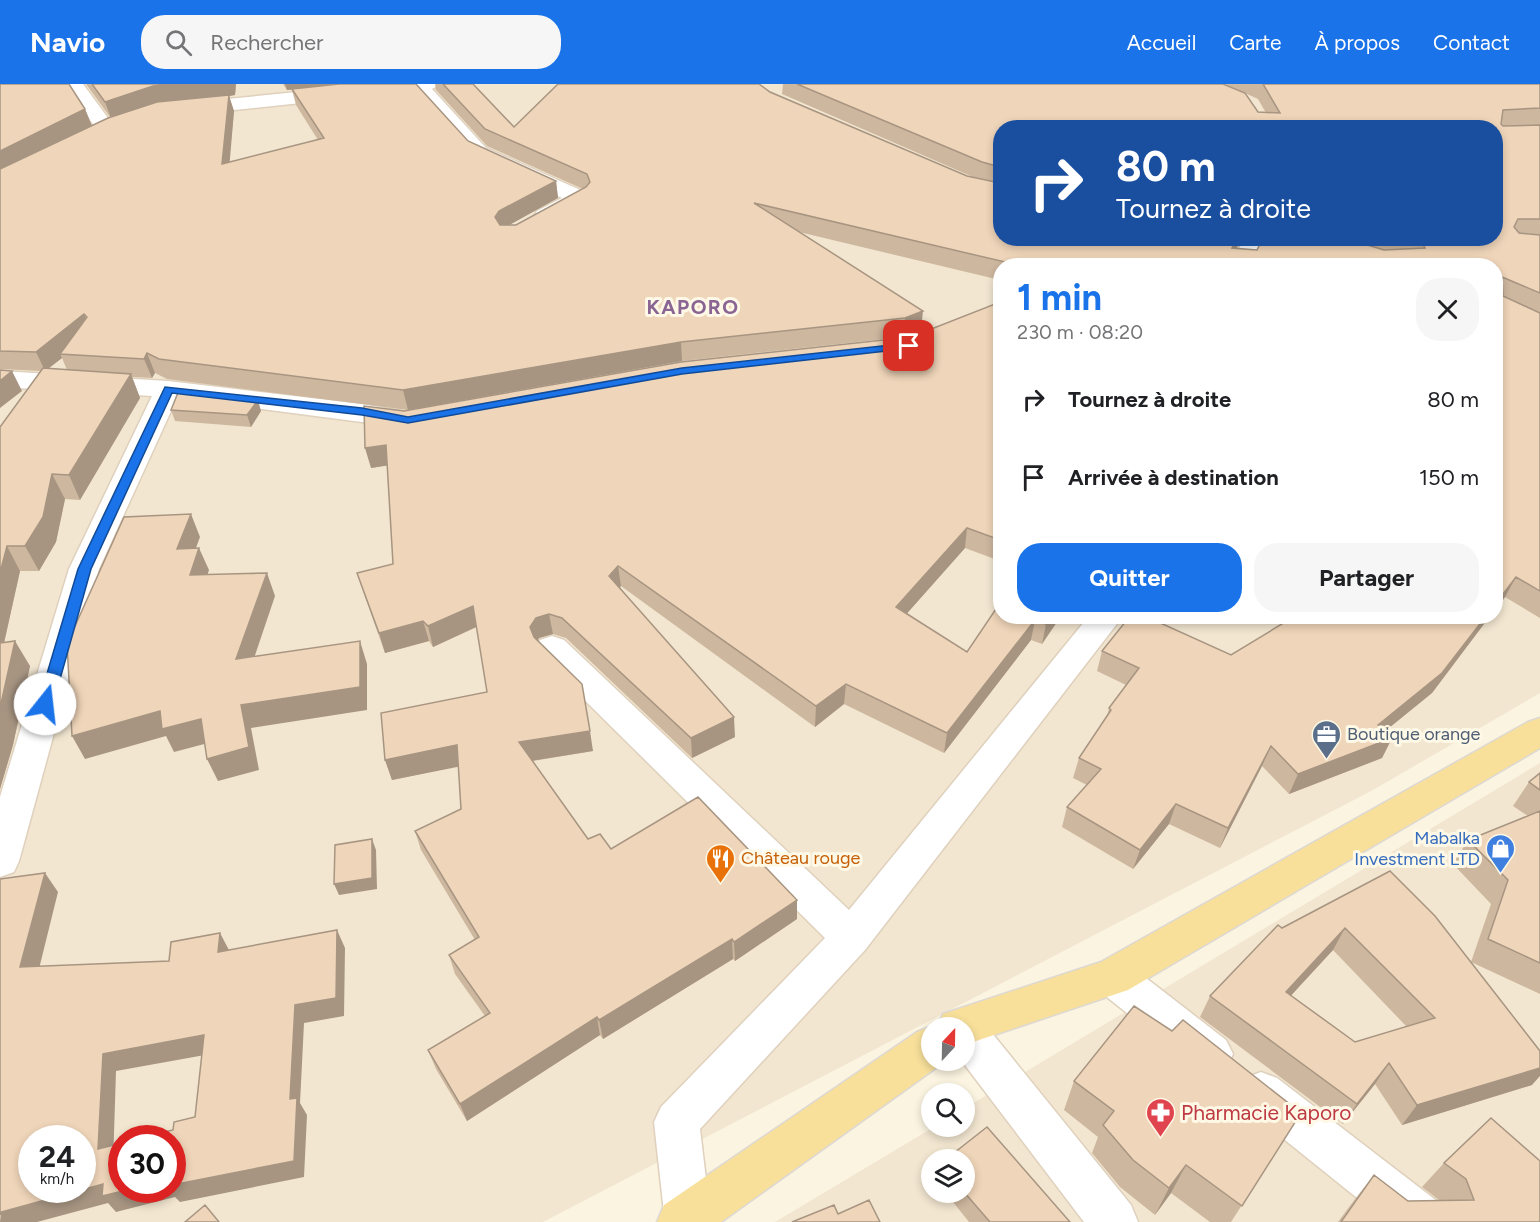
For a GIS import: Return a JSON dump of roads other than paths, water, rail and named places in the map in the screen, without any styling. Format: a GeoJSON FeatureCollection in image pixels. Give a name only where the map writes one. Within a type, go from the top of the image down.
{"type":"FeatureCollection","features":[{"type":"Feature","properties":{"kind":"main road"},"geometry":{"type":"LineString","coordinates":[[975,1024],[1113,977],[1540,731]]}},
{"type":"Feature","properties":{"kind":"main road"},"geometry":{"type":"LineString","coordinates":[[684,1220],[921,1055]]}},
{"type":"Feature","properties":{"kind":"street"},"geometry":{"type":"LineString","coordinates":[[74,84],[106,129]]}},
{"type":"Feature","properties":{"kind":"street"},"geometry":{"type":"LineString","coordinates":[[171,110],[425,85],[479,152],[579,198],[530,225]]}},
{"type":"Feature","properties":{"kind":"street"},"geometry":{"type":"LineString","coordinates":[[85,140],[106,129],[127,122]]}},
{"type":"Feature","properties":{"kind":"street"},"geometry":{"type":"LineString","coordinates":[[0,379],[168,389],[362,412],[408,420],[429,416]]}},
{"type":"Feature","properties":{"kind":"street"},"geometry":{"type":"LineString","coordinates":[[0,861],[84,569],[168,389]]}},
{"type":"Feature","properties":{"kind":"street"},"geometry":{"type":"LineString","coordinates":[[684,1220],[677,1122],[851,938],[1101,624]]}},
{"type":"Feature","properties":{"kind":"street"},"geometry":{"type":"LineString","coordinates":[[552,648],[851,938]]}},
{"type":"Feature","properties":{"kind":"street"},"geometry":{"type":"LineString","coordinates":[[1113,977],[1425,1222]]}},
{"type":"Feature","properties":{"kind":"street"},"geometry":{"type":"LineString","coordinates":[[975,1055],[1114,1222]]}},
{"type":"Feature","properties":{"kind":"place","name":"Boutique orange"},"geometry":{"type":"Point","coordinates":[1326,760]}},
{"type":"Feature","properties":{"kind":"place","name":"Mabalka Investment LTD"},"geometry":{"type":"Point","coordinates":[1501,874]}},
{"type":"Feature","properties":{"kind":"place","name":"Château rouge"},"geometry":{"type":"Point","coordinates":[720,884]}},
{"type":"Feature","properties":{"kind":"place","name":"Pharmacie Kaporo"},"geometry":{"type":"Point","coordinates":[1160,1138]}},
{"type":"Feature","properties":{"kind":"district","name":"KAPORO"},"geometry":{"type":"Point","coordinates":[693,307]}}]}
